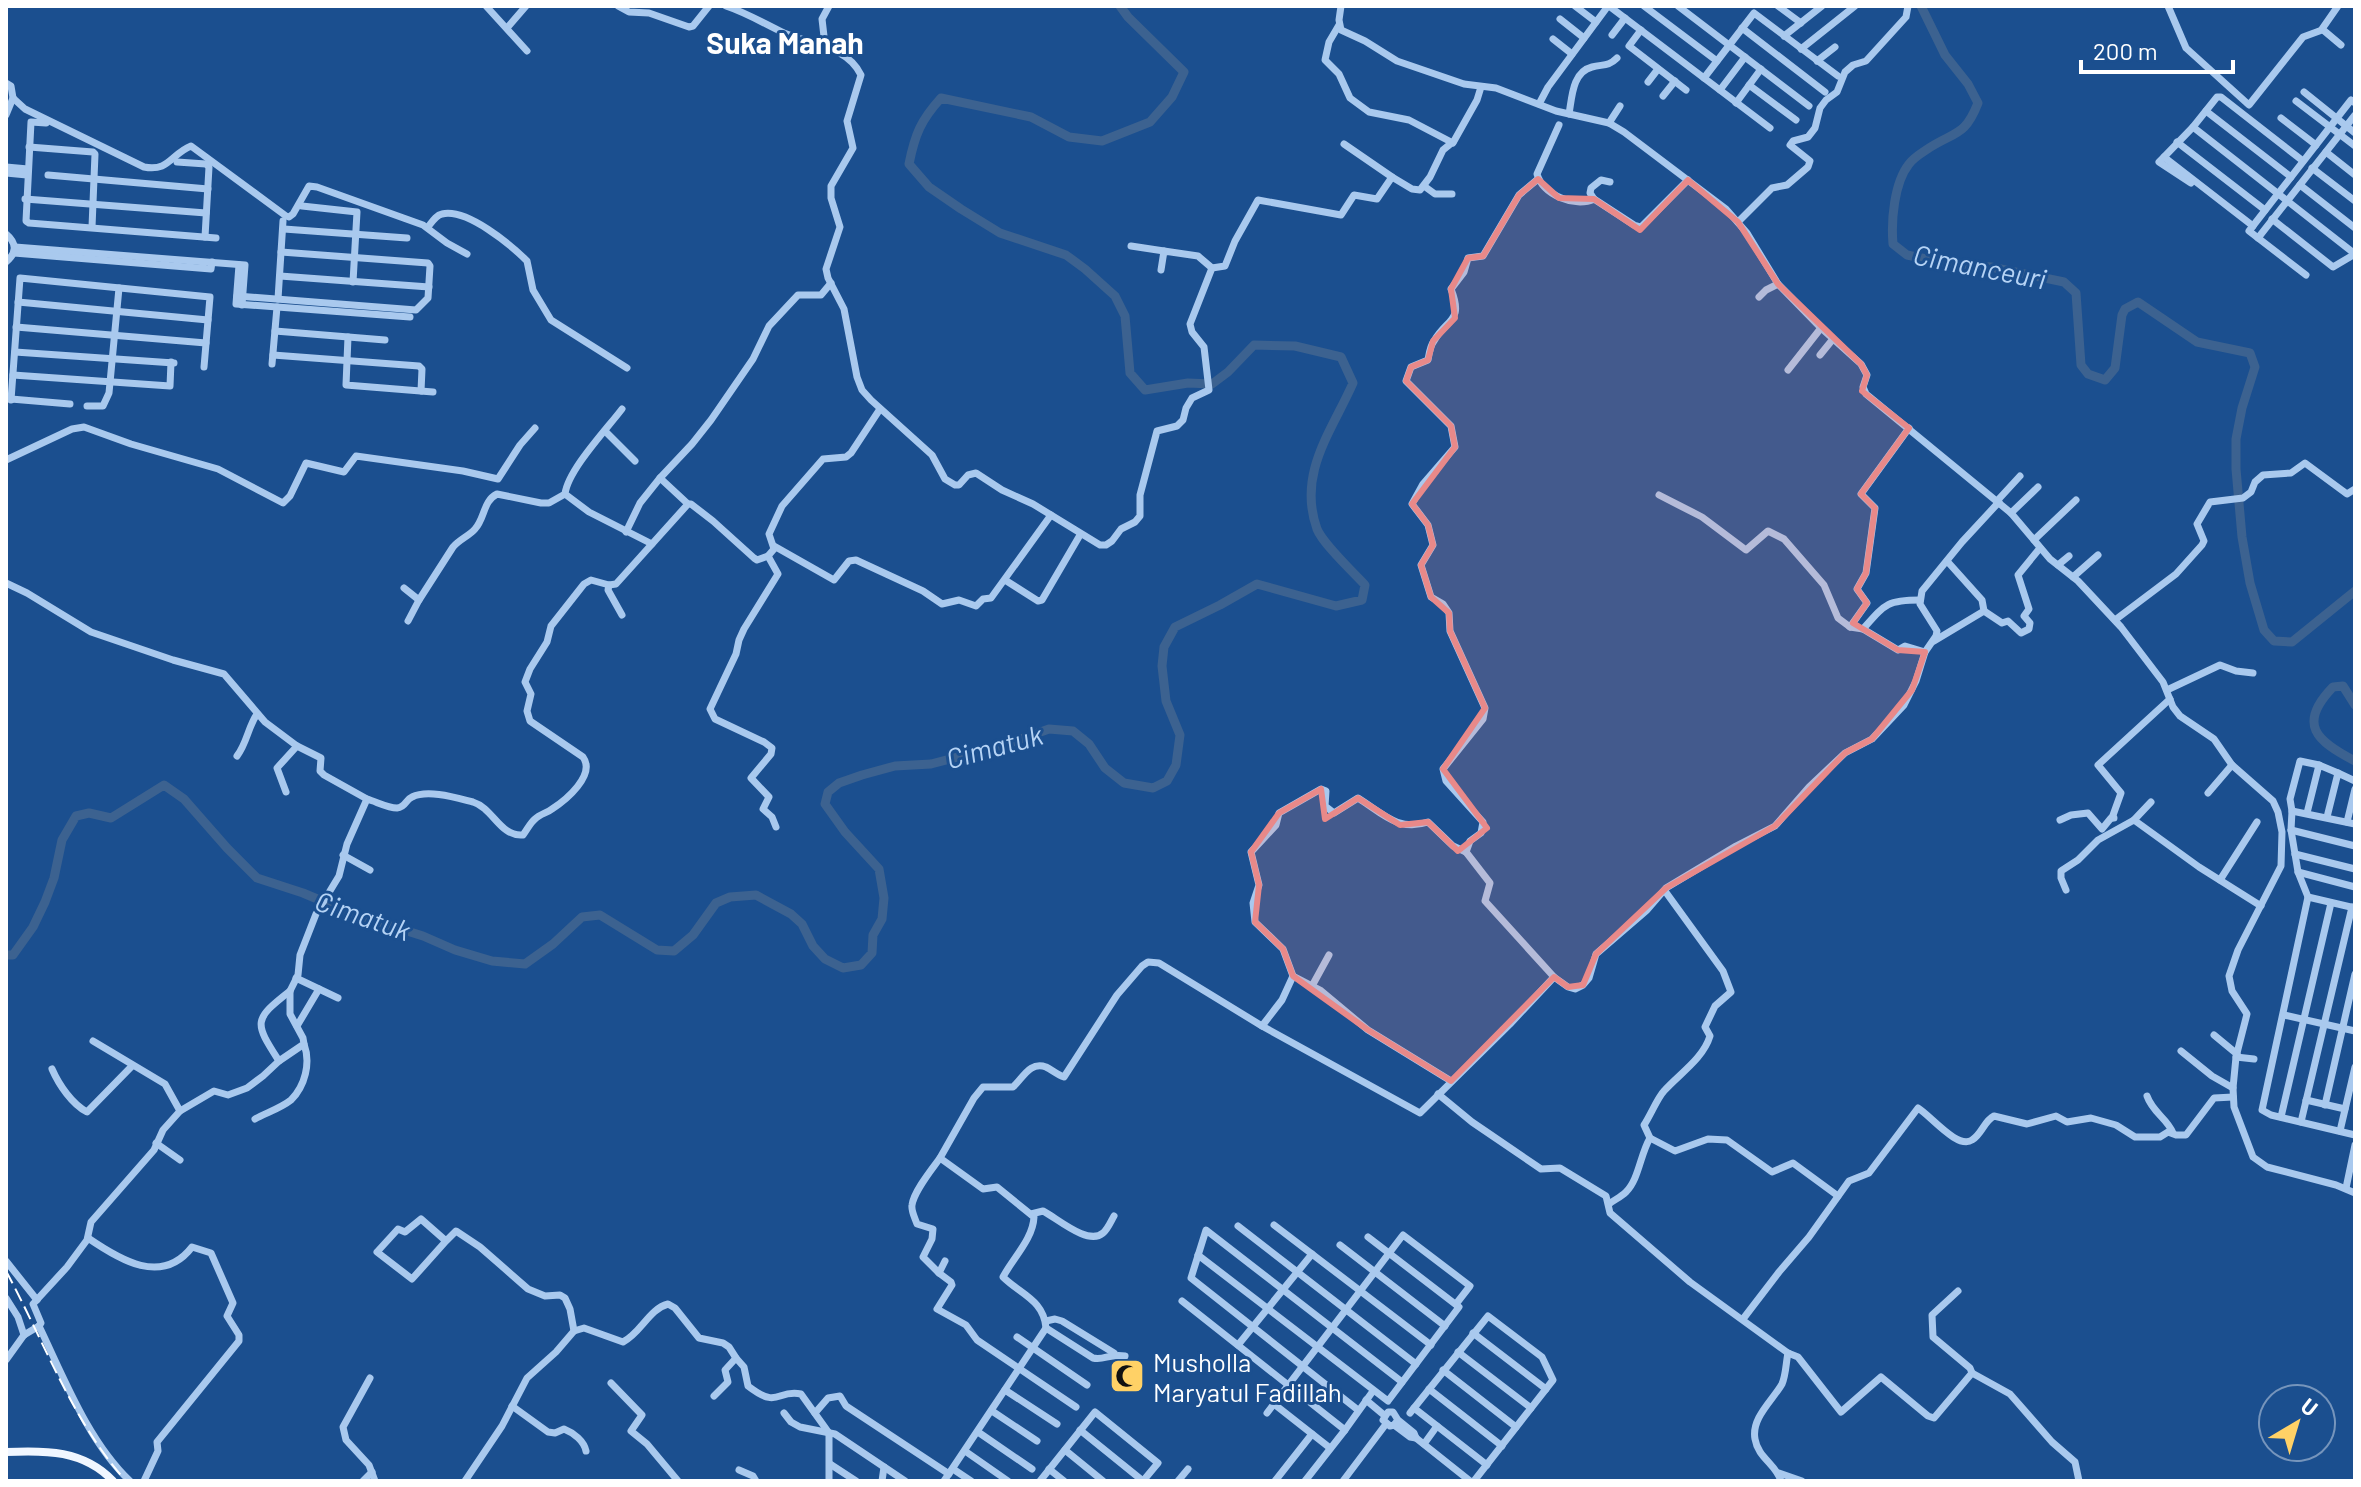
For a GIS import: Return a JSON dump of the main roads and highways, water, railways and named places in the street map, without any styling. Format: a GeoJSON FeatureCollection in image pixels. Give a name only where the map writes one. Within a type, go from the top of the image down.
{"type":"FeatureCollection","features":[{"type":"Feature","properties":{"kind":"main road"},"geometry":{"type":"LineString","coordinates":[[6,1452],[39,1451],[70,1455],[97,1466],[113,1481]]}},
{"type":"Feature","properties":{"kind":"waterway","name":"Cimatuk"},"geometry":{"type":"LineString","coordinates":[[6,955],[13,955],[33,927],[54,878],[62,840],[76,816],[89,813],[111,818],[164,785],[184,799],[257,878],[492,961],[525,964],[582,917],[600,915],[657,950],[674,951],[693,935],[716,903],[730,897],[756,895],[791,914],[802,924],[813,946],[825,959],[843,968],[861,965],[872,953],[873,935],[882,919],[884,898],[879,869],[845,832],[825,804],[828,792],[839,783],[895,766],[931,764],[1007,744],[1049,729],[1073,731],[1089,744],[1105,768],[1124,783],[1153,788],[1167,781],[1176,765],[1180,735],[1166,701],[1162,666],[1164,647],[1175,627],[1257,584],[1336,606],[1362,600],[1365,585],[1317,529],[1311,489],[1320,453],[1353,383],[1341,357],[1295,346],[1254,345],[1212,384],[1188,383],[1145,390],[1130,373],[1125,316],[1115,296],[1066,255],[1000,233],[961,209],[929,187],[909,164],[920,128],[941,98],[1031,117],[1069,137],[1102,141],[1150,122],[1172,97],[1184,72],[1120,6]]}},
{"type":"Feature","properties":{"kind":"waterway","name":"Cimanceuri"},"geometry":{"type":"LineString","coordinates":[[1921,6],[1945,55],[1968,84],[1978,103],[1969,122],[1959,132],[1918,155],[1904,172],[1895,202],[1893,244],[1907,255],[1946,263],[1991,267],[2064,282],[2076,293],[2081,365],[2088,374],[2105,380],[2115,368],[2122,315],[2125,309],[2138,302],[2197,342],[2250,353],[2255,367],[2236,439],[2236,469],[2242,537],[2250,583],[2264,630],[2274,641],[2292,642],[2355,591]]}},
{"type":"Feature","properties":{"kind":"waterway","name":"Cimanceuri"},"geometry":{"type":"LineString","coordinates":[[2355,705],[2343,686],[2333,687],[2322,700],[2314,721],[2321,739],[2355,761]]}},
{"type":"Feature","properties":{"kind":"railway"},"geometry":{"type":"LineString","coordinates":[[6,1271],[74,1407],[126,1481]]}},
{"type":"Feature","properties":{"kind":"place","name":"Musholla Maryatul Fadillah"},"geometry":{"type":"Point","coordinates":[1127,1376]}},
{"type":"Feature","properties":{"kind":"district","name":"Suka Manah"},"geometry":{"type":"Point","coordinates":[785,42]}}]}
